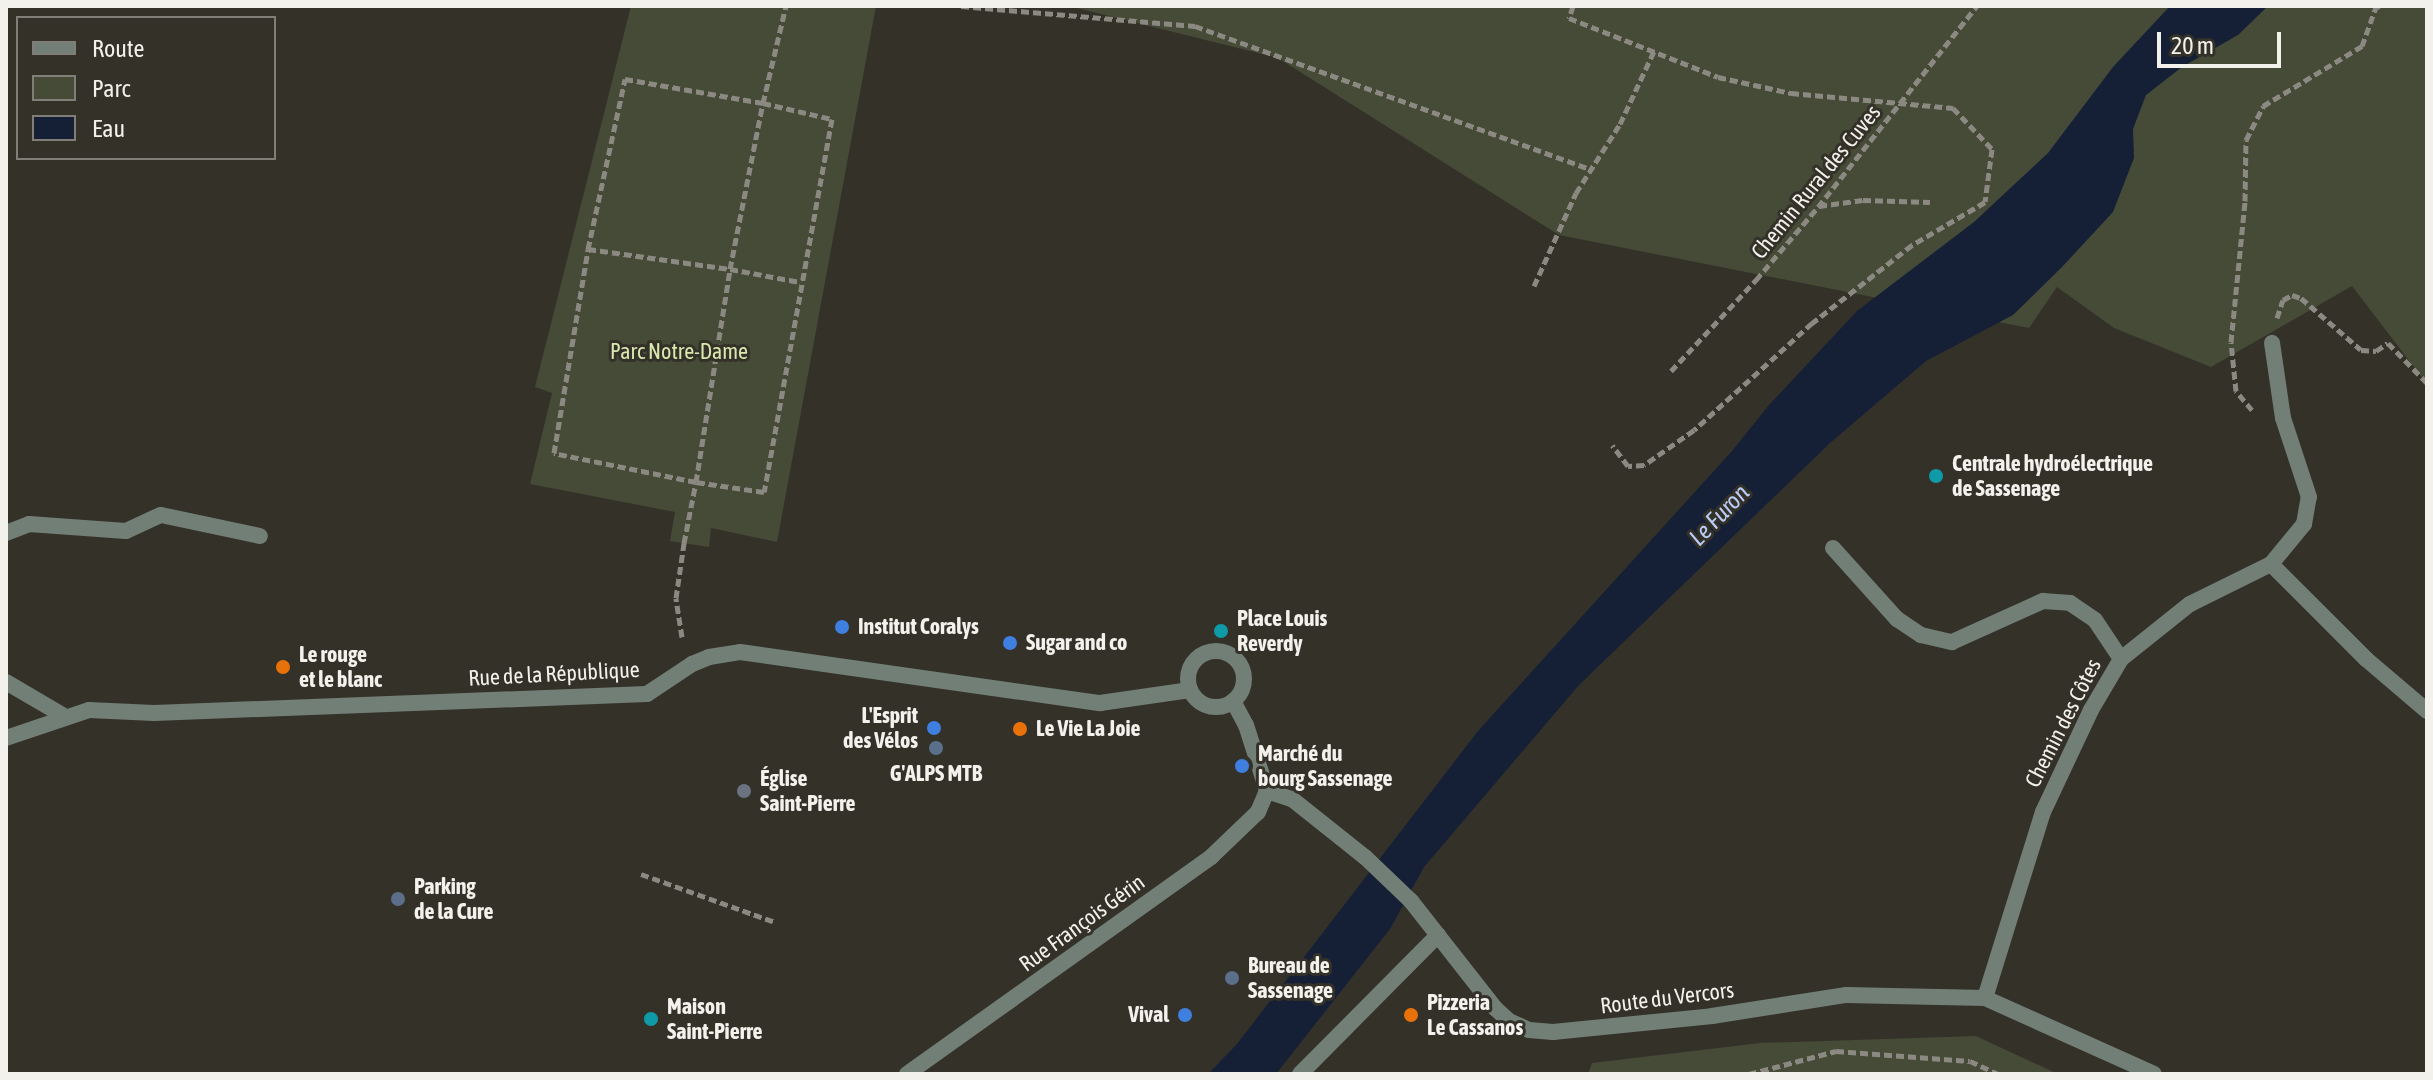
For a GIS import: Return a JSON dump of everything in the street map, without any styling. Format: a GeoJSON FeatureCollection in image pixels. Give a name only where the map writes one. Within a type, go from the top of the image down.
{"type":"FeatureCollection","features":[{"type":"Feature","properties":{"kind":"street"},"geometry":{"type":"LineString","coordinates":[[2272,343],[2283,418],[2309,497],[2304,524],[2271,564],[2366,659],[2427,711]]}},
{"type":"Feature","properties":{"kind":"street"},"geometry":{"type":"LineString","coordinates":[[6,533],[29,524],[126,531],[161,515],[260,536]]}},
{"type":"Feature","properties":{"kind":"street"},"geometry":{"type":"LineString","coordinates":[[1833,548],[1897,619],[1921,635],[1952,642],[2043,601],[2070,603],[2095,620],[2121,659]]}},
{"type":"Feature","properties":{"kind":"street","name":"Chemin des Côtes"},"geometry":{"type":"LineString","coordinates":[[1985,998],[2043,812],[2091,710],[2121,659],[2190,604],[2271,564]]}},
{"type":"Feature","properties":{"kind":"street"},"geometry":{"type":"LineString","coordinates":[[1219,651],[1234,657],[1243,671],[1243,688],[1233,701],[1209,706],[1194,698],[1190,690],[1191,666],[1203,654],[1219,651]]}},
{"type":"Feature","properties":{"kind":"street","name":"Rue de la République"},"geometry":{"type":"LineString","coordinates":[[6,738],[89,710],[154,713],[647,694],[692,664],[709,657],[740,652],[1100,703],[1190,690]]}},
{"type":"Feature","properties":{"kind":"street"},"geometry":{"type":"LineString","coordinates":[[6,682],[64,716]]}},
{"type":"Feature","properties":{"kind":"street"},"geometry":{"type":"LineString","coordinates":[[1233,701],[1246,725],[1267,791]]}},
{"type":"Feature","properties":{"kind":"street","name":"Route du Vercors"},"geometry":{"type":"LineString","coordinates":[[1267,791],[1292,799],[1365,857],[1411,901],[1495,1008],[1509,1021],[1529,1030],[1553,1032],[1712,1016],[1846,995],[1985,998],[2154,1074]]}},
{"type":"Feature","properties":{"kind":"street","name":"Rue François Gérin"},"geometry":{"type":"LineString","coordinates":[[907,1074],[1211,857],[1258,812],[1267,791]]}},
{"type":"Feature","properties":{"kind":"street"},"geometry":{"type":"LineString","coordinates":[[1300,1074],[1438,935]]}},
{"type":"Feature","properties":{"kind":"path"},"geometry":{"type":"LineString","coordinates":[[692,664],[683,640],[676,598],[730,269],[786,6]]}},
{"type":"Feature","properties":{"kind":"path"},"geometry":{"type":"LineString","coordinates":[[961,6],[1195,26],[1591,169]]}},
{"type":"Feature","properties":{"kind":"path"},"geometry":{"type":"LineString","coordinates":[[1573,6],[1569,18],[1718,77],[1791,93],[1953,108],[1992,149],[1985,202],[1912,245],[1812,323],[1694,430],[1644,465],[1628,466],[1612,445]]}},
{"type":"Feature","properties":{"kind":"path","name":"Chemin Rural des Cuves"},"geometry":{"type":"LineString","coordinates":[[1671,371],[1756,280],[1818,207],[1977,6]]}},
{"type":"Feature","properties":{"kind":"path"},"geometry":{"type":"LineString","coordinates":[[2283,418],[2255,414],[2236,391],[2231,342],[2245,201],[2246,140],[2263,106],[2362,46],[2376,7],[2380,6]]}},
{"type":"Feature","properties":{"kind":"path"},"geometry":{"type":"LineString","coordinates":[[1534,286],[1591,169],[1620,124],[1654,51]]}},
{"type":"Feature","properties":{"kind":"path"},"geometry":{"type":"LineString","coordinates":[[625,79],[763,103],[832,119],[764,492],[696,482],[554,453],[588,249],[625,79]]}},
{"type":"Feature","properties":{"kind":"path"},"geometry":{"type":"LineString","coordinates":[[1818,207],[1863,200],[1930,202]]}},
{"type":"Feature","properties":{"kind":"path"},"geometry":{"type":"LineString","coordinates":[[588,249],[800,282]]}},
{"type":"Feature","properties":{"kind":"path"},"geometry":{"type":"LineString","coordinates":[[2272,343],[2283,300],[2292,295],[2301,298],[2361,350],[2376,351],[2388,343],[2427,383]]}},
{"type":"Feature","properties":{"kind":"path"},"geometry":{"type":"LineString","coordinates":[[641,874],[775,922]]}},
{"type":"Feature","properties":{"kind":"path"},"geometry":{"type":"LineString","coordinates":[[1749,1074],[1836,1051],[1970,1061],[1998,1074]]}},
{"type":"Feature","properties":{"kind":"green space","name":"Parc Notre-Dame"},"geometry":{"type":"Polygon","coordinates":[[[631,6],[876,6],[777,542],[711,528],[709,547],[670,541],[675,512],[530,484],[552,393],[535,387],[631,6]]]}},
{"type":"Feature","properties":{"kind":"green space"},"geometry":{"type":"Polygon","coordinates":[[[1069,6],[2427,6],[2427,384],[2352,286],[2211,367],[2114,328],[2057,287],[2029,328],[1559,235],[1278,58],[1069,6]]]}},
{"type":"Feature","properties":{"kind":"green space"},"geometry":{"type":"Polygon","coordinates":[[[1976,1036],[2058,1074],[1588,1074],[1592,1063],[1760,1043],[1976,1036]]]}},
{"type":"Feature","properties":{"kind":"water","name":"Le Furon"},"geometry":{"type":"Polygon","coordinates":[[[2170,6],[2268,6],[2238,35],[2182,67],[2146,95],[2133,129],[2134,158],[2113,212],[2062,267],[2013,315],[1926,361],[1830,443],[1579,685],[1424,867],[1390,929],[1276,1074],[1208,1074],[1237,1044],[1478,731],[1732,451],[1769,405],[1857,311],[1974,222],[2048,153],[2113,67],[2170,6]]]}},
{"type":"Feature","properties":{"kind":"place","name":"Centrale hydroélectrique de Sassenage"},"geometry":{"type":"Point","coordinates":[1936,476]}},
{"type":"Feature","properties":{"kind":"place","name":"Institut Coralys"},"geometry":{"type":"Point","coordinates":[842,627]}},
{"type":"Feature","properties":{"kind":"place","name":"Place Louis Reverdy"},"geometry":{"type":"Point","coordinates":[1221,631]}},
{"type":"Feature","properties":{"kind":"place","name":"Sugar and co"},"geometry":{"type":"Point","coordinates":[1010,643]}},
{"type":"Feature","properties":{"kind":"place","name":"Le rouge et le blanc"},"geometry":{"type":"Point","coordinates":[283,667]}},
{"type":"Feature","properties":{"kind":"place","name":"L'Esprit des Vélos"},"geometry":{"type":"Point","coordinates":[934,728]}},
{"type":"Feature","properties":{"kind":"place","name":"Le Vie La Joie"},"geometry":{"type":"Point","coordinates":[1020,729]}},
{"type":"Feature","properties":{"kind":"place","name":"G'ALPS MTB"},"geometry":{"type":"Point","coordinates":[936,748]}},
{"type":"Feature","properties":{"kind":"place","name":"Marché du bourg Sassenage"},"geometry":{"type":"Point","coordinates":[1242,766]}},
{"type":"Feature","properties":{"kind":"place","name":"Église Saint-Pierre"},"geometry":{"type":"Point","coordinates":[744,791]}},
{"type":"Feature","properties":{"kind":"place","name":"Parking de la Cure"},"geometry":{"type":"Point","coordinates":[398,899]}},
{"type":"Feature","properties":{"kind":"place","name":"Bureau de Sassenage"},"geometry":{"type":"Point","coordinates":[1232,978]}},
{"type":"Feature","properties":{"kind":"place","name":"Vival"},"geometry":{"type":"Point","coordinates":[1185,1015]}},
{"type":"Feature","properties":{"kind":"place","name":"Pizzeria Le Cassanos"},"geometry":{"type":"Point","coordinates":[1411,1015]}},
{"type":"Feature","properties":{"kind":"place","name":"Maison Saint-Pierre"},"geometry":{"type":"Point","coordinates":[651,1019]}}]}
